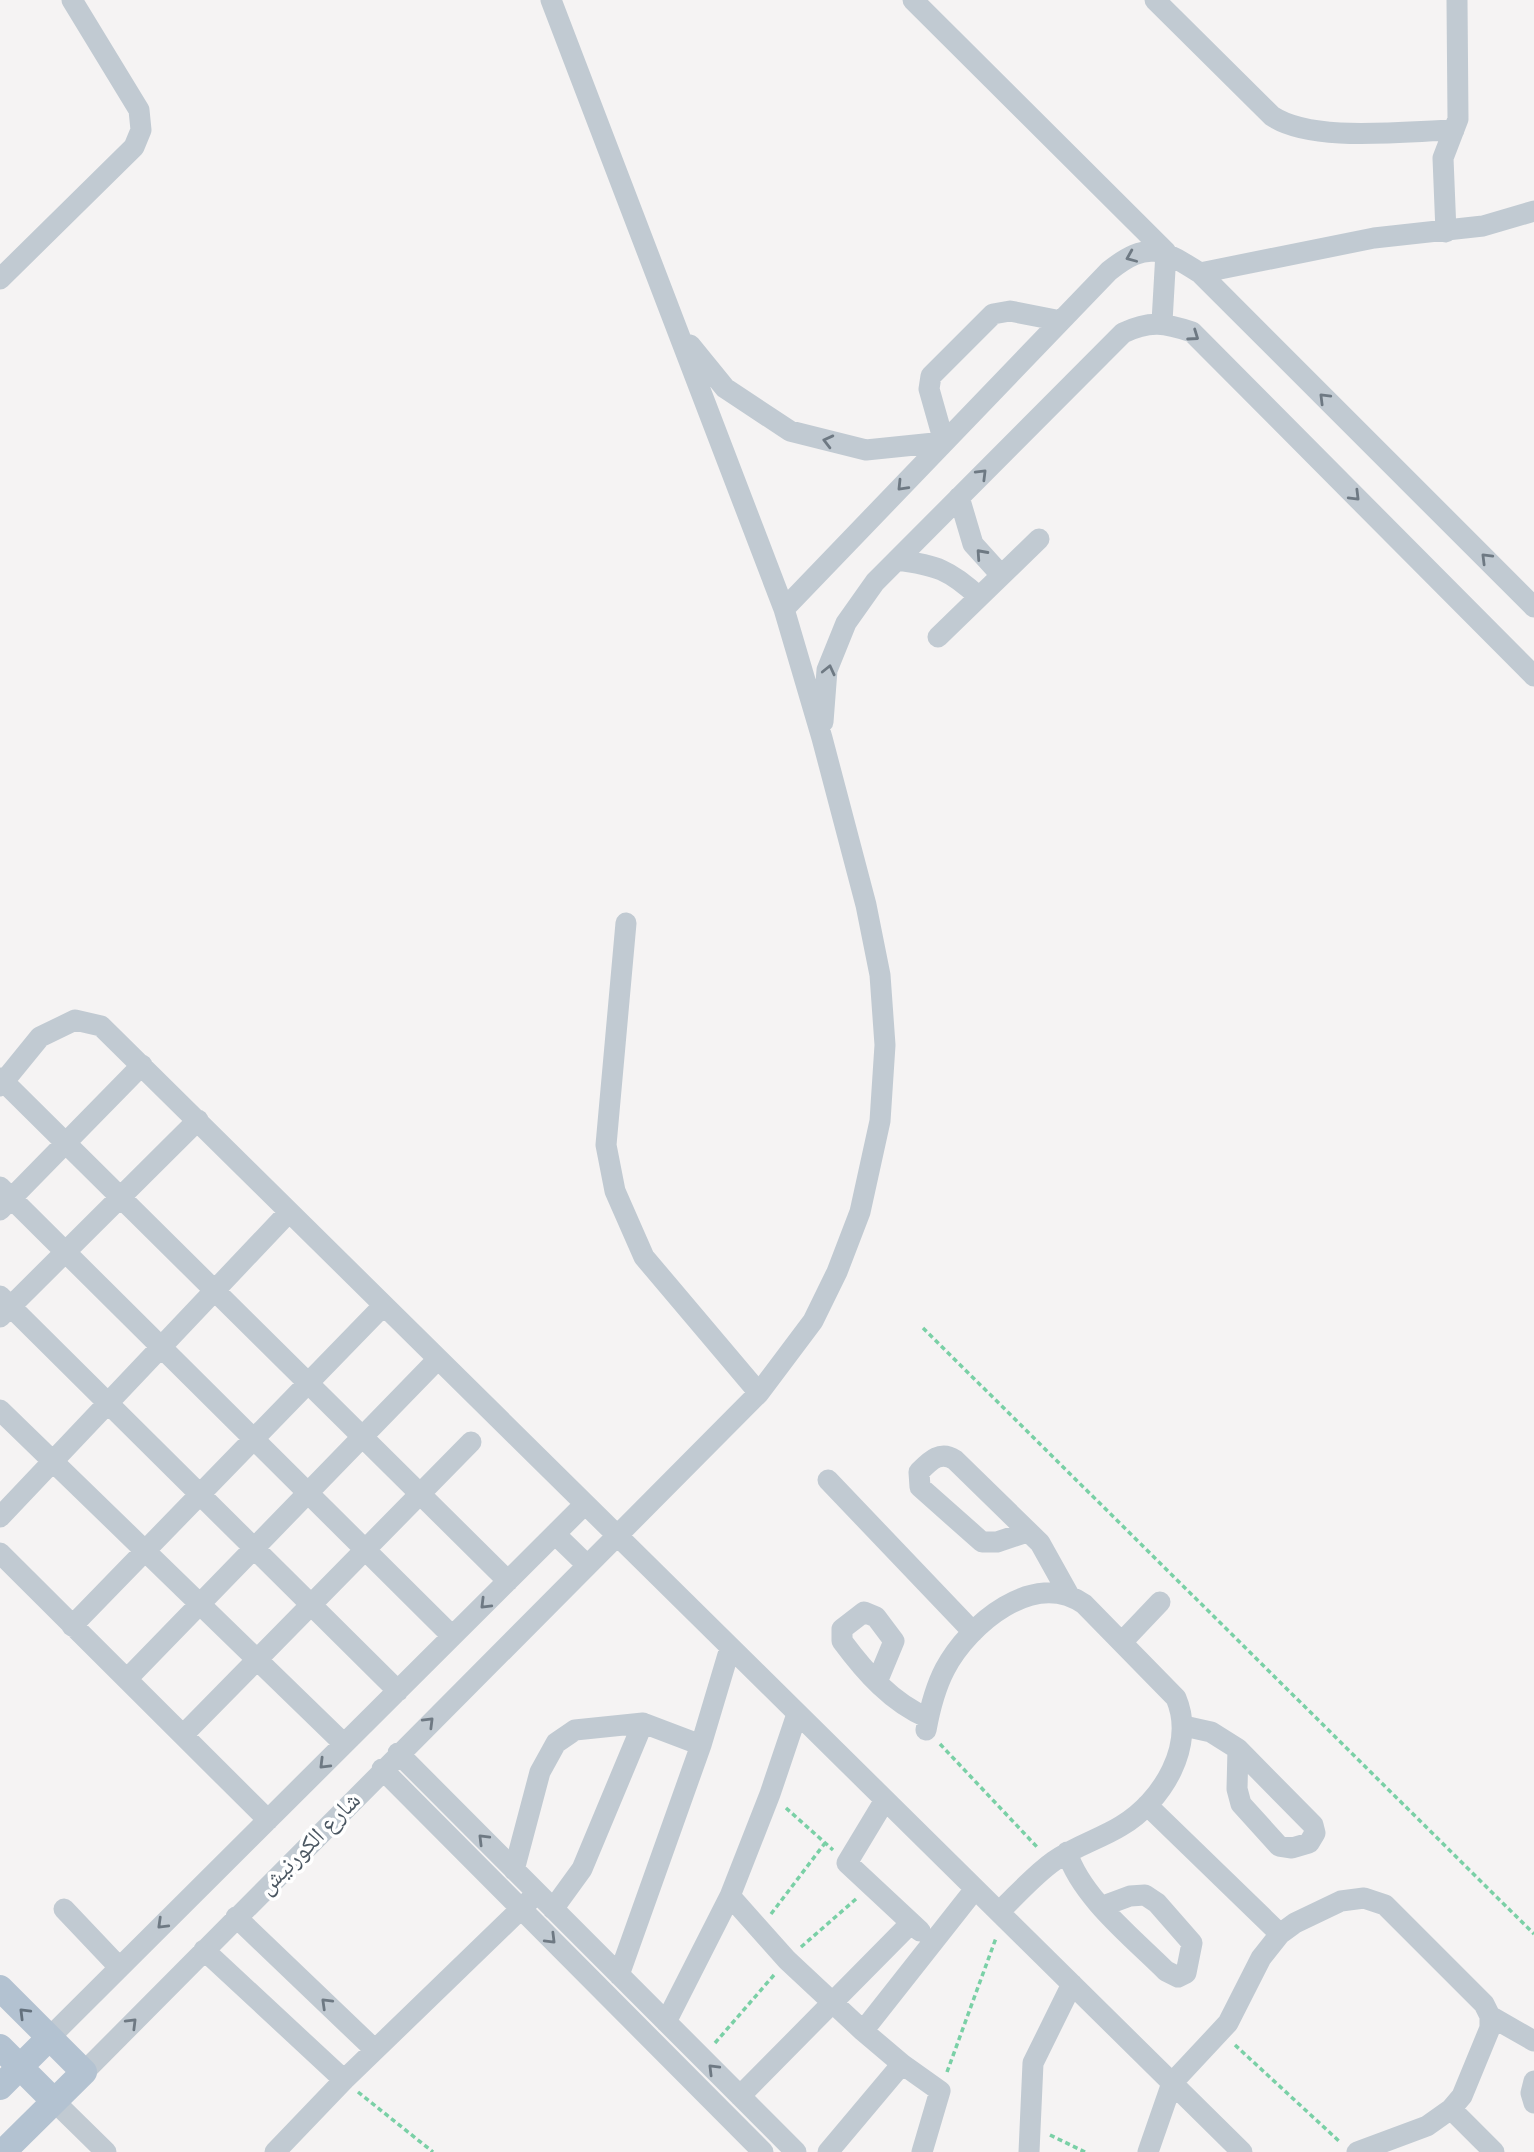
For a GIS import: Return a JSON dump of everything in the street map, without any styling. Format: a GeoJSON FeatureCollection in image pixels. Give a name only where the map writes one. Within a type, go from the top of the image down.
{"type":"FeatureCollection","features":[{"type":"Feature","properties":{"kind":"main road"},"geometry":{"type":"LineString","coordinates":[[0,1988],[84,2072]]}},
{"type":"Feature","properties":{"kind":"main road","name":"شارع الكورنيش"},"geometry":{"type":"LineString","coordinates":[[0,2087],[49,2038]]}},
{"type":"Feature","properties":{"kind":"main road"},"geometry":{"type":"LineString","coordinates":[[0,2047],[54,2101]]}},
{"type":"Feature","properties":{"kind":"main road","name":"شارع الكورنيش"},"geometry":{"type":"LineString","coordinates":[[3,2152],[84,2072]]}},
{"type":"Feature","properties":{"kind":"street"},"geometry":{"type":"LineString","coordinates":[[0,279],[134,147],[141,130],[139,110],[72,0]]}},
{"type":"Feature","properties":{"kind":"street","name":"شارع الكورنيش"},"geometry":{"type":"LineString","coordinates":[[84,2072],[382,1769],[759,1393],[813,1321],[838,1272],[860,1212],[880,1121],[885,1045],[880,975],[866,905],[822,738],[784,609],[551,0]]}},
{"type":"Feature","properties":{"kind":"street"},"geometry":{"type":"LineString","coordinates":[[913,0],[1166,252],[1199,274],[1534,607]]}},
{"type":"Feature","properties":{"kind":"street"},"geometry":{"type":"LineString","coordinates":[[1154,0],[1272,116],[1285,124],[1313,132],[1454,130]]}},
{"type":"Feature","properties":{"kind":"street"},"geometry":{"type":"LineString","coordinates":[[1446,232],[1443,158],[1458,119],[1457,0]]}},
{"type":"Feature","properties":{"kind":"street"},"geometry":{"type":"LineString","coordinates":[[1199,274],[1374,238],[1483,226],[1534,211]]}},
{"type":"Feature","properties":{"kind":"street"},"geometry":{"type":"LineString","coordinates":[[784,609],[1060,321],[1126,258],[1146,251],[1166,252]]}},
{"type":"Feature","properties":{"kind":"street"},"geometry":{"type":"LineString","coordinates":[[1162,322],[1166,252]]}},
{"type":"Feature","properties":{"kind":"street"},"geometry":{"type":"LineString","coordinates":[[944,442],[929,389],[931,376],[993,314],[1000,311],[1060,321]]}},
{"type":"Feature","properties":{"kind":"street"},"geometry":{"type":"LineString","coordinates":[[822,738],[827,670],[846,623],[875,582],[1123,332],[1142,324],[1162,322],[1192,332],[1533,673]]}},
{"type":"Feature","properties":{"kind":"street"},"geometry":{"type":"LineString","coordinates":[[676,326],[725,388],[790,431],[866,450],[944,442]]}},
{"type":"Feature","properties":{"kind":"street"},"geometry":{"type":"LineString","coordinates":[[959,497],[972,544],[1001,575]]}},
{"type":"Feature","properties":{"kind":"street"},"geometry":{"type":"LineString","coordinates":[[938,637],[1039,539]]}},
{"type":"Feature","properties":{"kind":"street"},"geometry":{"type":"LineString","coordinates":[[897,560],[941,568],[959,579],[979,597]]}},
{"type":"Feature","properties":{"kind":"street"},"geometry":{"type":"LineString","coordinates":[[626,923],[606,1144],[615,1191],[645,1256],[759,1393]]}},
{"type":"Feature","properties":{"kind":"street"},"geometry":{"type":"LineString","coordinates":[[508,1581],[1,1082],[40,1037],[75,1020],[101,1026],[1242,2152]]}},
{"type":"Feature","properties":{"kind":"street"},"geometry":{"type":"LineString","coordinates":[[142,1065],[65,1143],[4,1199],[66,1252],[452,1636]]}},
{"type":"Feature","properties":{"kind":"street"},"geometry":{"type":"LineString","coordinates":[[198,1120],[66,1252],[4,1307],[108,1403],[398,1691]]}},
{"type":"Feature","properties":{"kind":"street"},"geometry":{"type":"LineString","coordinates":[[0,1517],[289,1212]]}},
{"type":"Feature","properties":{"kind":"street"},"geometry":{"type":"LineString","coordinates":[[72,1626],[383,1306]]}},
{"type":"Feature","properties":{"kind":"street"},"geometry":{"type":"LineString","coordinates":[[127,1679],[437,1360]]}},
{"type":"Feature","properties":{"kind":"street"},"geometry":{"type":"LineString","coordinates":[[0,1410],[344,1744]]}},
{"type":"Feature","properties":{"kind":"street"},"geometry":{"type":"LineString","coordinates":[[183,1735],[471,1442]]}},
{"type":"Feature","properties":{"kind":"street"},"geometry":{"type":"LineString","coordinates":[[1027,1532],[990,1544],[974,1539],[920,1487],[919,1472],[935,1457],[951,1457],[1040,1543],[1051,1558],[1069,1595]]}},
{"type":"Feature","properties":{"kind":"street"},"geometry":{"type":"LineString","coordinates":[[828,1480],[973,1632]]}},
{"type":"Feature","properties":{"kind":"street","name":"شارع الكورنيش"},"geometry":{"type":"LineString","coordinates":[[49,2038],[586,1504]]}},
{"type":"Feature","properties":{"kind":"street"},"geometry":{"type":"LineString","coordinates":[[555,1534],[587,1565]]}},
{"type":"Feature","properties":{"kind":"street"},"geometry":{"type":"LineString","coordinates":[[0,1553],[268,1819]]}},
{"type":"Feature","properties":{"kind":"street"},"geometry":{"type":"LineString","coordinates":[[877,1682],[927,1724],[946,1667],[973,1632],[1008,1605],[1028,1596],[1048,1592],[1069,1595],[1084,1604],[1176,1698],[1184,1726],[1178,1755],[1166,1779],[1147,1805],[1124,1825],[1060,1857],[1001,1915]]}},
{"type":"Feature","properties":{"kind":"street"},"geometry":{"type":"LineString","coordinates":[[1122,1642],[1160,1602]]}},
{"type":"Feature","properties":{"kind":"street"},"geometry":{"type":"LineString","coordinates":[[619,1975],[701,1745],[730,1648]]}},
{"type":"Feature","properties":{"kind":"street"},"geometry":{"type":"LineString","coordinates":[[666,2022],[730,1896],[770,1794],[797,1714]]}},
{"type":"Feature","properties":{"kind":"street"},"geometry":{"type":"LineString","coordinates":[[514,1870],[540,1772],[555,1744],[575,1730],[643,1723],[701,1745]]}},
{"type":"Feature","properties":{"kind":"street"},"geometry":{"type":"LineString","coordinates":[[553,1909],[582,1869],[643,1723]]}},
{"type":"Feature","properties":{"kind":"street"},"geometry":{"type":"LineString","coordinates":[[1184,1726],[1211,1732],[1238,1749],[1313,1825],[1315,1833],[1309,1843],[1292,1848],[1279,1846],[1241,1804],[1237,1789],[1238,1749]]}},
{"type":"Feature","properties":{"kind":"street"},"geometry":{"type":"LineString","coordinates":[[398,1753],[796,2152]]}},
{"type":"Feature","properties":{"kind":"street"},"geometry":{"type":"LineString","coordinates":[[382,1769],[763,2152]]}},
{"type":"Feature","properties":{"kind":"street"},"geometry":{"type":"LineString","coordinates":[[885,1800],[847,1863],[934,1942]]}},
{"type":"Feature","properties":{"kind":"street"},"geometry":{"type":"LineString","coordinates":[[1147,1805],[1280,1934]]}},
{"type":"Feature","properties":{"kind":"street"},"geometry":{"type":"LineString","coordinates":[[1060,1857],[1103,1906]]}},
{"type":"Feature","properties":{"kind":"street"},"geometry":{"type":"LineString","coordinates":[[863,2031],[975,1889]]}},
{"type":"Feature","properties":{"kind":"street"},"geometry":{"type":"LineString","coordinates":[[275,2152],[344,2080],[537,1893]]}},
{"type":"Feature","properties":{"kind":"street"},"geometry":{"type":"LineString","coordinates":[[730,1896],[788,1960],[863,2031],[940,2091],[922,2152]]}},
{"type":"Feature","properties":{"kind":"street"},"geometry":{"type":"LineString","coordinates":[[1148,2152],[1172,2083],[1221,2032],[1237,2008],[1261,1958],[1280,1934],[1295,1923],[1342,1901],[1375,1900],[1385,1905],[1484,2004],[1490,2016],[1490,2028],[1469,2080],[1451,2109],[1427,2126],[1355,2149]]}},
{"type":"Feature","properties":{"kind":"street"},"geometry":{"type":"LineString","coordinates":[[64,1909],[119,1967]]}},
{"type":"Feature","properties":{"kind":"street"},"geometry":{"type":"LineString","coordinates":[[236,1917],[375,2050]]}},
{"type":"Feature","properties":{"kind":"street"},"geometry":{"type":"LineString","coordinates":[[740,2096],[911,1923]]}},
{"type":"Feature","properties":{"kind":"street"},"geometry":{"type":"LineString","coordinates":[[204,1950],[344,2080]]}},
{"type":"Feature","properties":{"kind":"street"},"geometry":{"type":"LineString","coordinates":[[1030,2152],[1029,2125],[1035,2054],[1072,1984]]}},
{"type":"Feature","properties":{"kind":"street"},"geometry":{"type":"LineString","coordinates":[[1490,2016],[1534,2041]]}},
{"type":"Feature","properties":{"kind":"street"},"geometry":{"type":"LineString","coordinates":[[828,2152],[902,2064]]}},
{"type":"Feature","properties":{"kind":"street"},"geometry":{"type":"LineString","coordinates":[[1534,2081],[1531,2093],[1534,2103]]}},
{"type":"Feature","properties":{"kind":"street"},"geometry":{"type":"LineString","coordinates":[[54,2101],[106,2152]]}},
{"type":"Feature","properties":{"kind":"street"},"geometry":{"type":"LineString","coordinates":[[1451,2109],[1494,2152]]}},
{"type":"Feature","properties":{"kind":"path"},"geometry":{"type":"LineString","coordinates":[[923,1328],[1534,1934]]}},
{"type":"Feature","properties":{"kind":"path"},"geometry":{"type":"LineString","coordinates":[[927,1724],[1060,1857]]}},
{"type":"Feature","properties":{"kind":"path"},"geometry":{"type":"LineString","coordinates":[[770,1794],[847,1863]]}},
{"type":"Feature","properties":{"kind":"path"},"geometry":{"type":"LineString","coordinates":[[760,1927],[798,1883],[825,1843]]}},
{"type":"Feature","properties":{"kind":"path"},"geometry":{"type":"LineString","coordinates":[[702,2058],[788,1960],[870,1886]]}},
{"type":"Feature","properties":{"kind":"path"},"geometry":{"type":"LineString","coordinates":[[940,2091],[1001,1915]]}},
{"type":"Feature","properties":{"kind":"path"},"geometry":{"type":"LineString","coordinates":[[1221,2032],[1355,2149]]}},
{"type":"Feature","properties":{"kind":"path"},"geometry":{"type":"LineString","coordinates":[[344,2080],[433,2152]]}},
{"type":"Feature","properties":{"kind":"path"},"geometry":{"type":"LineString","coordinates":[[1029,2125],[1085,2152]]}}]}
